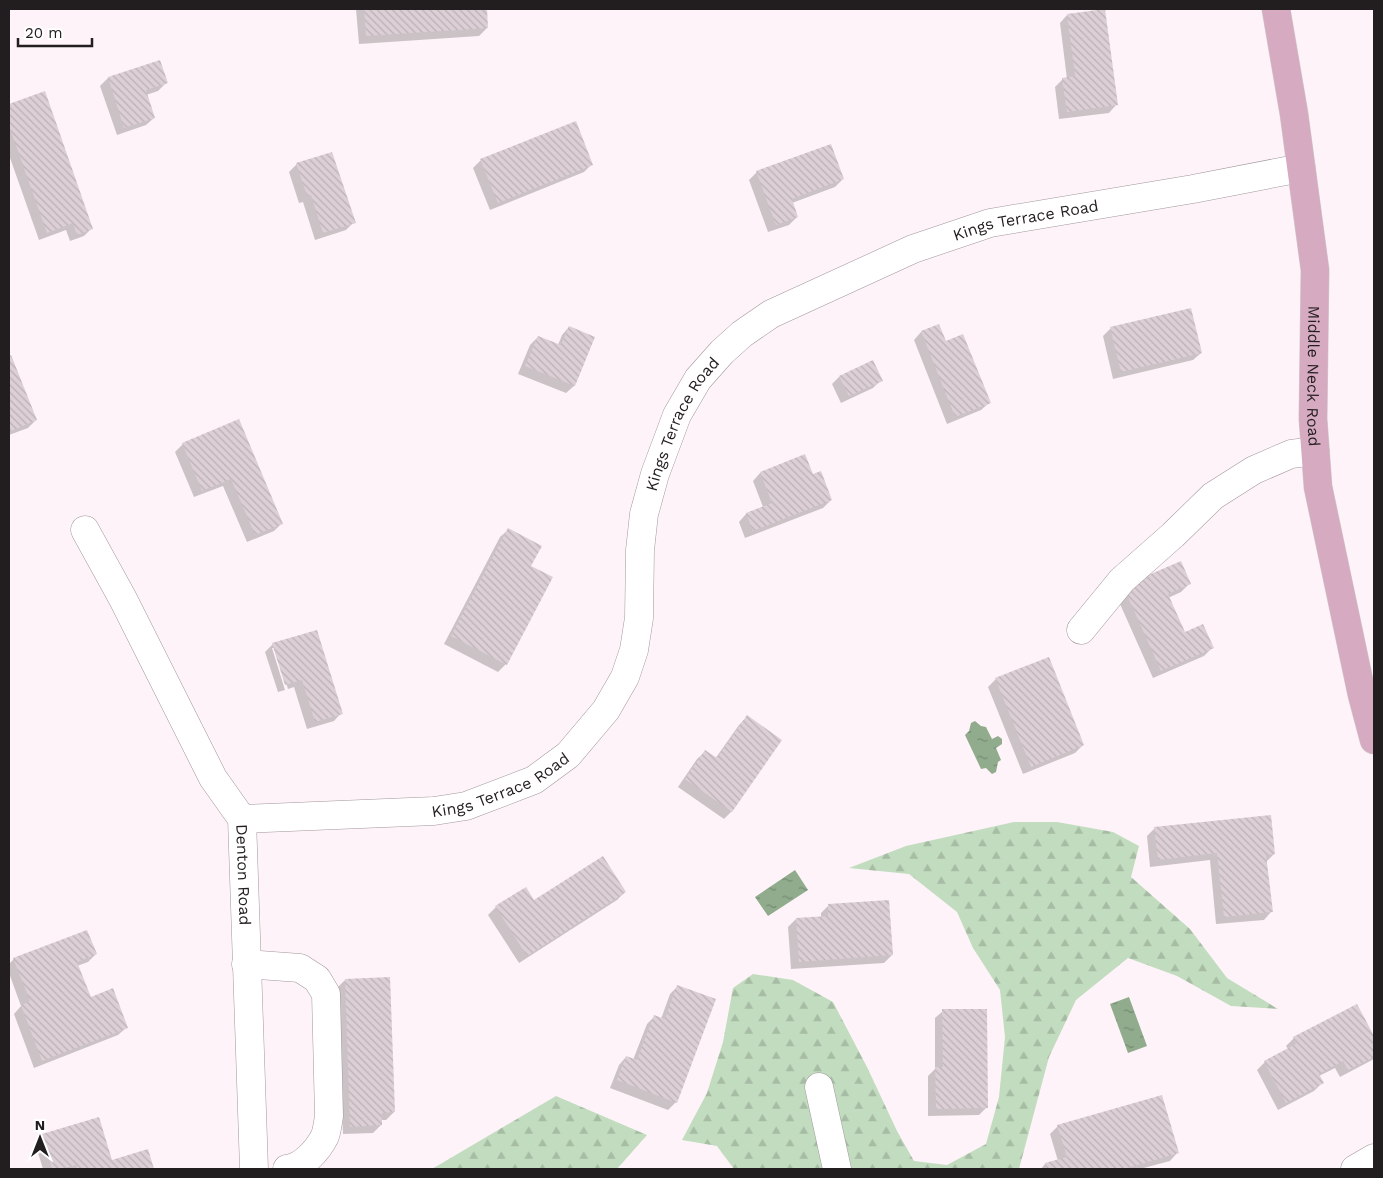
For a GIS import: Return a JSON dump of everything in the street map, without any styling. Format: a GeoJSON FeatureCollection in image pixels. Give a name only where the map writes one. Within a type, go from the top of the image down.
{"type":"FeatureCollection","features":[{"type":"Feature","properties":{"kind":"main road","name":"Middle Neck Road"},"geometry":{"type":"LineString","coordinates":[[1276,9],[1294,114],[1315,270],[1313,419],[1318,487],[1362,695],[1374,740]]}},
{"type":"Feature","properties":{"kind":"street","name":"Kings Terrace Road"},"geometry":{"type":"LineString","coordinates":[[242,819],[434,811],[466,806],[534,780],[568,754],[606,710],[624,677],[634,650],[639,618],[640,550],[644,514],[655,474],[677,415],[698,379],[722,352],[742,334],[771,314],[913,249],[990,223],[1193,189],[1300,168]]}},
{"type":"Feature","properties":{"kind":"street"},"geometry":{"type":"LineString","coordinates":[[1081,630],[1122,580],[1173,536],[1213,496],[1254,470],[1291,454],[1315,451]]}},
{"type":"Feature","properties":{"kind":"street","name":"Denton Road"},"geometry":{"type":"LineString","coordinates":[[85,530],[123,599],[213,778],[242,819],[254,1169]]}},
{"type":"Feature","properties":{"kind":"street"},"geometry":{"type":"LineString","coordinates":[[246,964],[300,968],[317,979],[326,994],[329,1116],[326,1135],[316,1151],[293,1168],[287,1169]]}},
{"type":"Feature","properties":{"kind":"street"},"geometry":{"type":"LineString","coordinates":[[819,1087],[837,1169]]}},
{"type":"Feature","properties":{"kind":"street"},"geometry":{"type":"LineString","coordinates":[[1355,1169],[1374,1158]]}},
{"type":"Feature","properties":{"kind":"green space"},"geometry":{"type":"Polygon","coordinates":[[[1014,822],[1057,822],[1113,832],[1139,846],[1131,877],[1190,929],[1227,978],[1278,1009],[1231,1006],[1177,976],[1128,958],[1076,1000],[1049,1057],[1019,1169],[734,1169],[717,1146],[682,1140],[707,1093],[723,1042],[733,988],[753,974],[793,980],[833,1002],[867,1067],[897,1131],[914,1161],[947,1165],[986,1144],[999,1097],[1005,1037],[1000,990],[973,948],[957,912],[909,874],[849,868],[906,846],[1014,822]]]}},
{"type":"Feature","properties":{"kind":"green space"},"geometry":{"type":"Polygon","coordinates":[[[556,1096],[647,1135],[617,1169],[432,1169],[556,1096]]]}},
{"type":"Feature","properties":{"kind":"water"},"geometry":{"type":"Polygon","coordinates":[[[975,721],[981,726],[986,727],[992,739],[998,736],[1002,739],[1002,744],[996,748],[1001,760],[998,762],[996,772],[992,774],[986,768],[981,769],[965,735],[969,731],[971,723],[975,721]]]}},
{"type":"Feature","properties":{"kind":"water"},"geometry":{"type":"Polygon","coordinates":[[[795,870],[808,890],[768,916],[755,897],[795,870]]]}},
{"type":"Feature","properties":{"kind":"water"},"geometry":{"type":"Polygon","coordinates":[[[1129,997],[1147,1046],[1128,1053],[1110,1004],[1129,997]]]}},
{"type":"Feature","properties":{"kind":"building"},"geometry":{"type":"Polygon","coordinates":[[[364,9],[487,9],[488,28],[366,36],[364,9]]]}},
{"type":"Feature","properties":{"kind":"building"},"geometry":{"type":"Polygon","coordinates":[[[1105,9],[1118,105],[1067,112],[1062,78],[1075,76],[1067,14],[1105,9]]]}},
{"type":"Feature","properties":{"kind":"building"},"geometry":{"type":"Polygon","coordinates":[[[160,60],[168,83],[146,90],[155,118],[124,128],[108,77],[160,60]]]}},
{"type":"Feature","properties":{"kind":"building"},"geometry":{"type":"Polygon","coordinates":[[[45,91],[93,229],[77,235],[73,223],[47,233],[9,126],[9,104],[45,91]]]}},
{"type":"Feature","properties":{"kind":"building"},"geometry":{"type":"Polygon","coordinates":[[[576,121],[593,165],[498,203],[480,159],[576,121]]]}},
{"type":"Feature","properties":{"kind":"building"},"geometry":{"type":"Polygon","coordinates":[[[831,144],[844,179],[792,199],[798,217],[776,225],[756,171],[831,144]]]}},
{"type":"Feature","properties":{"kind":"building"},"geometry":{"type":"Polygon","coordinates":[[[332,152],[356,223],[323,233],[311,195],[307,196],[296,163],[332,152]]]}},
{"type":"Feature","properties":{"kind":"building"},"geometry":{"type":"Polygon","coordinates":[[[1191,308],[1202,353],[1121,372],[1110,327],[1191,308]]]}},
{"type":"Feature","properties":{"kind":"building"},"geometry":{"type":"Polygon","coordinates":[[[939,324],[946,341],[963,334],[991,403],[955,417],[921,331],[939,324]]]}},
{"type":"Feature","properties":{"kind":"building"},"geometry":{"type":"Polygon","coordinates":[[[569,326],[595,337],[575,386],[525,366],[538,336],[561,345],[569,326]]]}},
{"type":"Feature","properties":{"kind":"building"},"geometry":{"type":"Polygon","coordinates":[[[11,355],[37,420],[9,432],[9,356],[11,355]]]}},
{"type":"Feature","properties":{"kind":"building"},"geometry":{"type":"Polygon","coordinates":[[[873,360],[883,381],[849,396],[839,376],[873,360]]]}},
{"type":"Feature","properties":{"kind":"building"},"geometry":{"type":"Polygon","coordinates":[[[239,419],[283,524],[255,535],[231,479],[202,491],[182,443],[239,419]]]}},
{"type":"Feature","properties":{"kind":"building"},"geometry":{"type":"Polygon","coordinates":[[[805,454],[813,474],[821,471],[832,500],[753,531],[746,513],[772,503],[760,472],[805,454]]]}},
{"type":"Feature","properties":{"kind":"building"},"geometry":{"type":"Polygon","coordinates":[[[508,528],[542,546],[531,566],[553,577],[507,665],[451,636],[508,528]]]}},
{"type":"Feature","properties":{"kind":"building"},"geometry":{"type":"Polygon","coordinates":[[[1181,561],[1191,584],[1168,594],[1185,632],[1203,624],[1214,648],[1161,671],[1123,586],[1181,561]]]}},
{"type":"Feature","properties":{"kind":"building"},"geometry":{"type":"Polygon","coordinates":[[[317,630],[343,714],[315,722],[302,680],[285,685],[272,643],[317,630]]]}},
{"type":"Feature","properties":{"kind":"building"},"geometry":{"type":"Polygon","coordinates":[[[1049,657],[1084,745],[1031,767],[995,678],[1049,657]]]}},
{"type":"Feature","properties":{"kind":"building"},"geometry":{"type":"Polygon","coordinates":[[[747,715],[782,740],[732,812],[685,779],[705,750],[717,758],[747,715]]]}},
{"type":"Feature","properties":{"kind":"building"},"geometry":{"type":"Polygon","coordinates":[[[1271,815],[1275,854],[1266,855],[1273,912],[1224,917],[1217,853],[1158,860],[1154,827],[1271,815]]]}},
{"type":"Feature","properties":{"kind":"building"},"geometry":{"type":"Polygon","coordinates":[[[603,856],[626,892],[527,956],[495,906],[526,887],[534,900],[603,856]]]}},
{"type":"Feature","properties":{"kind":"building"},"geometry":{"type":"Polygon","coordinates":[[[889,900],[893,955],[799,962],[796,918],[828,916],[828,904],[889,900]]]}},
{"type":"Feature","properties":{"kind":"building"},"geometry":{"type":"Polygon","coordinates":[[[87,930],[97,954],[77,962],[91,997],[113,988],[128,1028],[42,1061],[21,1005],[30,1001],[13,958],[87,930]]]}},
{"type":"Feature","properties":{"kind":"building"},"geometry":{"type":"Polygon","coordinates":[[[390,977],[395,1112],[382,1113],[382,1125],[350,1127],[345,979],[390,977]]]}},
{"type":"Feature","properties":{"kind":"building"},"geometry":{"type":"Polygon","coordinates":[[[677,985],[716,999],[677,1103],[617,1080],[626,1056],[637,1060],[654,1015],[665,1019],[677,985]]]}},
{"type":"Feature","properties":{"kind":"building"},"geometry":{"type":"Polygon","coordinates":[[[1357,1004],[1374,1036],[1374,1057],[1348,1070],[1343,1061],[1319,1074],[1324,1083],[1286,1103],[1264,1061],[1296,1044],[1293,1037],[1357,1004]]]}},
{"type":"Feature","properties":{"kind":"building"},"geometry":{"type":"Polygon","coordinates":[[[942,1009],[987,1009],[988,1108],[936,1109],[935,1067],[943,1067],[942,1009]]]}},
{"type":"Feature","properties":{"kind":"building"},"geometry":{"type":"Polygon","coordinates":[[[1162,1095],[1179,1153],[1124,1169],[1046,1169],[1045,1163],[1067,1157],[1057,1125],[1162,1095]]]}},
{"type":"Feature","properties":{"kind":"building"},"geometry":{"type":"Polygon","coordinates":[[[99,1117],[112,1160],[148,1149],[154,1169],[77,1169],[76,1165],[52,1169],[42,1134],[99,1117]]]}}]}
